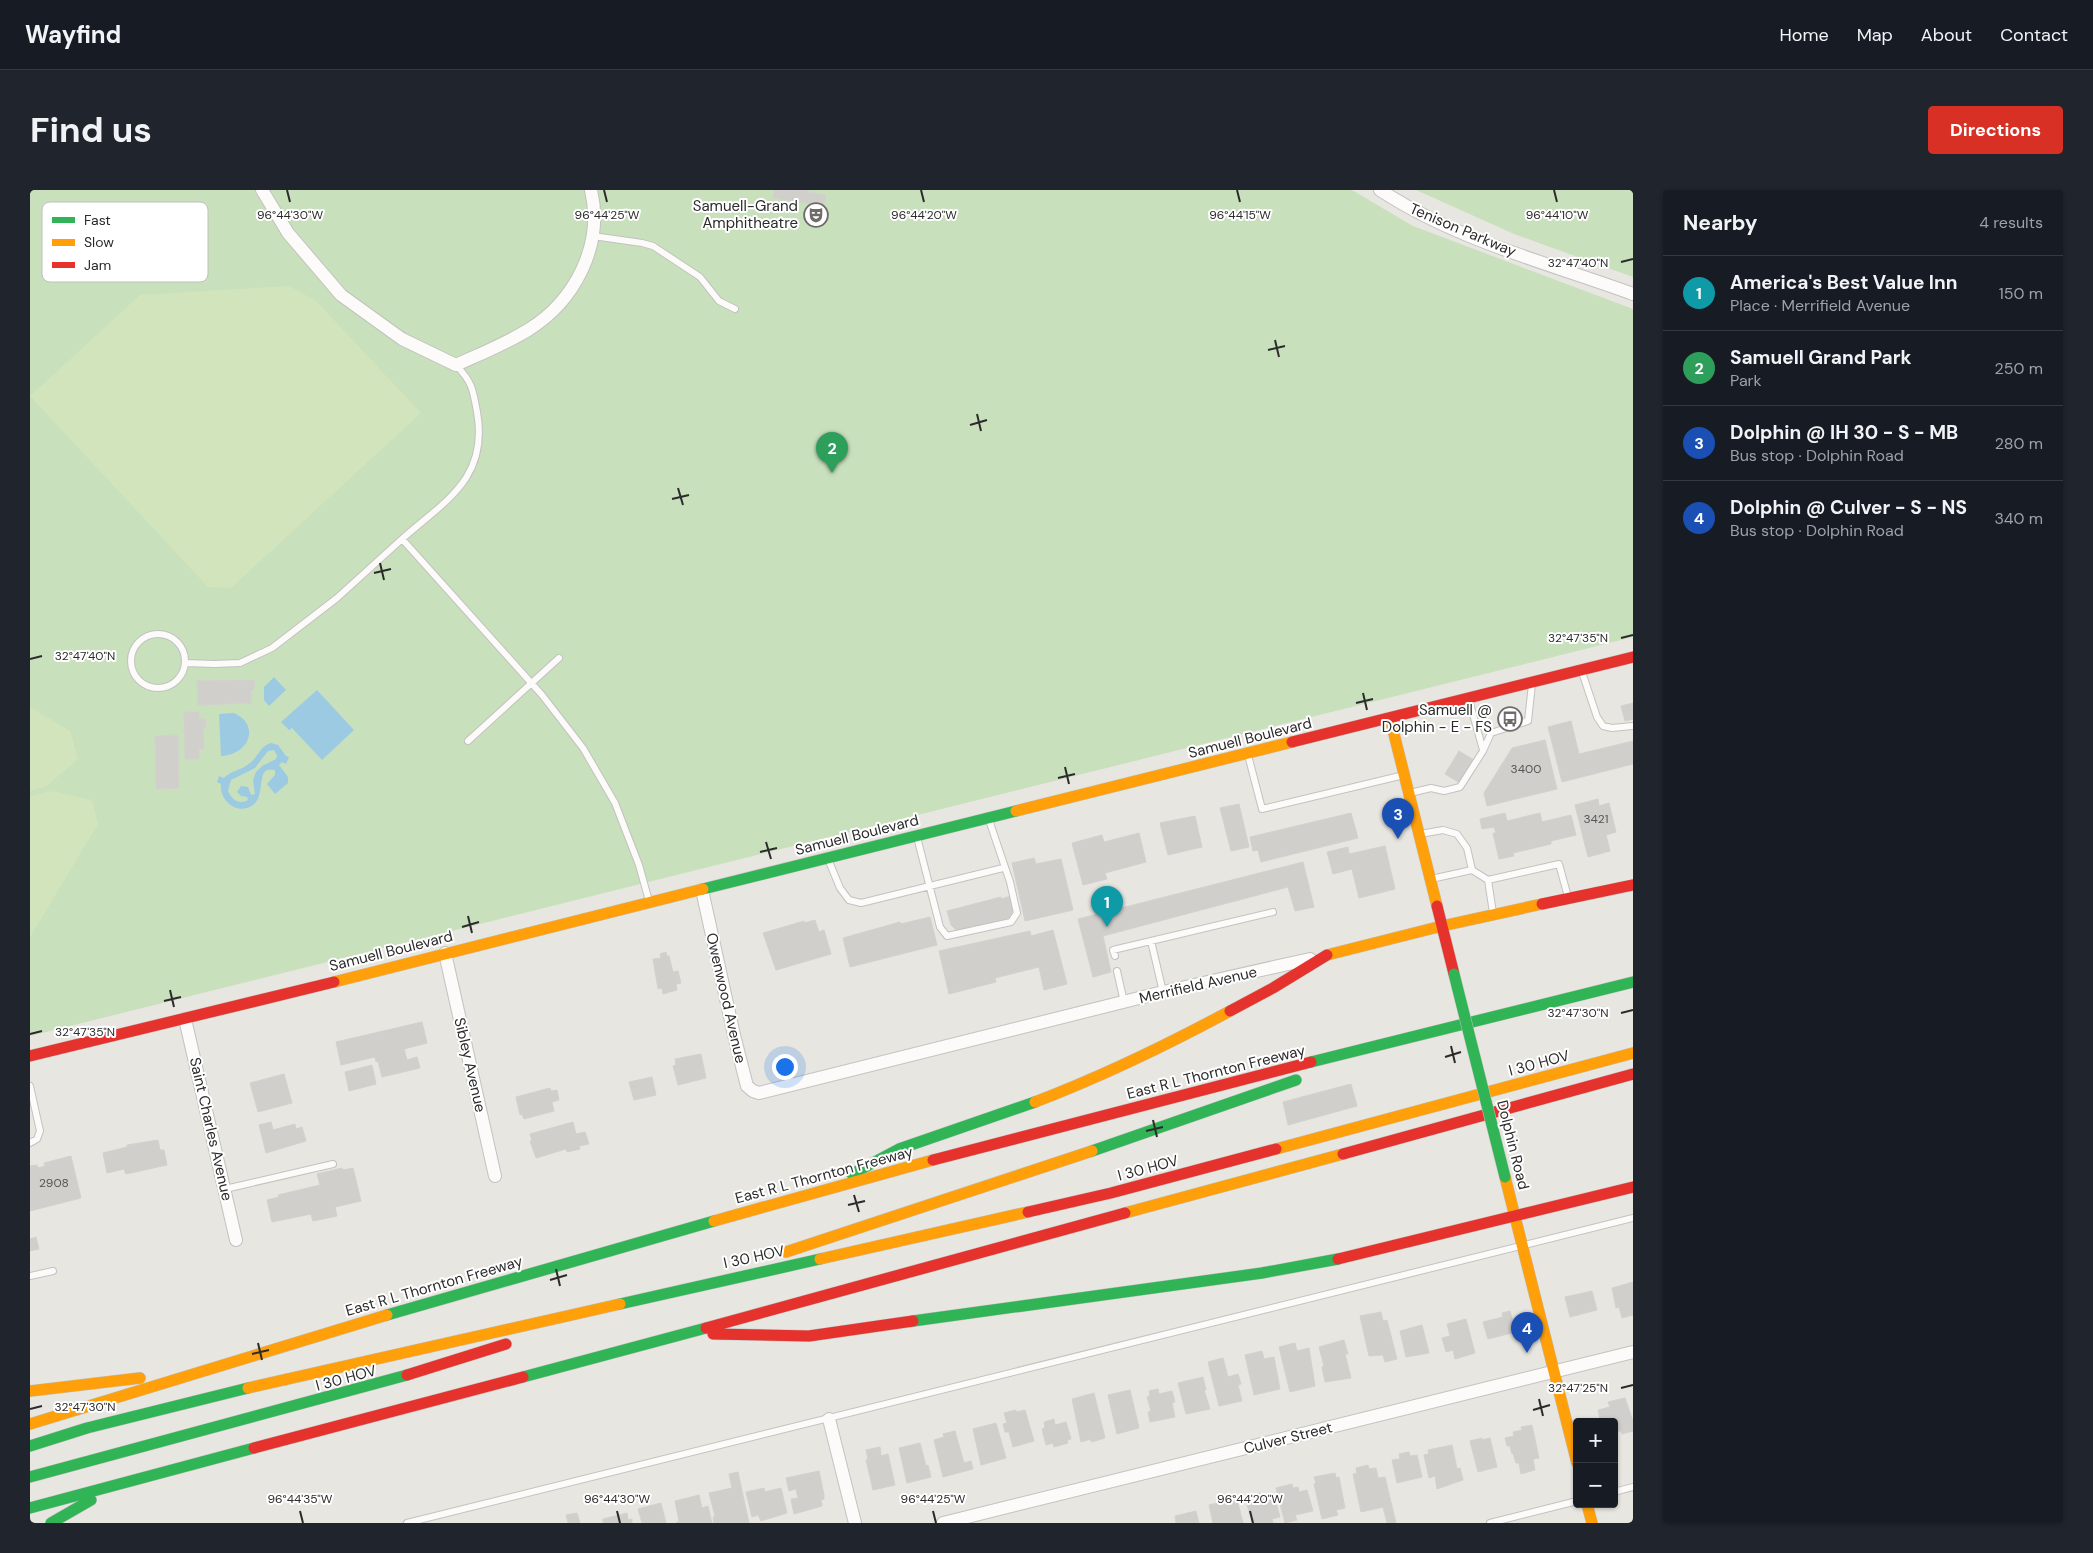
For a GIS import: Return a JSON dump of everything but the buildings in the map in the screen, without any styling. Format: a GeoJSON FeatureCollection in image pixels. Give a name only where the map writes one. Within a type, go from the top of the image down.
{"type":"FeatureCollection","features":[{"type":"Feature","properties":{"kind":"main road","name":"Samuell Boulevard"},"geometry":{"type":"LineString","coordinates":[[30,1056],[1633,658]]}},
{"type":"Feature","properties":{"kind":"main road","name":"Dolphin Road"},"geometry":{"type":"LineString","coordinates":[[1390,718],[1573,1448]]}},
{"type":"Feature","properties":{"kind":"main road","name":"Merrifield Avenue"},"geometry":{"type":"LineString","coordinates":[[1327,955],[1442,926],[1633,885]]}},
{"type":"Feature","properties":{"kind":"main road"},"geometry":{"type":"LineString","coordinates":[[818,1192],[898,1148],[1092,1080],[1164,1046],[1273,988],[1327,955]]}},
{"type":"Feature","properties":{"kind":"main road","name":"East R L Thornton Freeway"},"geometry":{"type":"LineString","coordinates":[[30,1424],[450,1296],[818,1192],[1110,1114],[1633,982]]}},
{"type":"Feature","properties":{"kind":"main road"},"geometry":{"type":"LineString","coordinates":[[1323,1071],[1446,1028]]}},
{"type":"Feature","properties":{"kind":"main road","name":"I 30 HOV"},"geometry":{"type":"LineString","coordinates":[[30,1446],[104,1423],[192,1401],[527,1326],[666,1292],[1111,1193],[1633,1053]]}},
{"type":"Feature","properties":{"kind":"main road"},"geometry":{"type":"LineString","coordinates":[[30,1508],[689,1333],[1633,1074]]}},
{"type":"Feature","properties":{"kind":"main road"},"geometry":{"type":"LineString","coordinates":[[666,1292],[1060,1162],[1304,1077]]}},
{"type":"Feature","properties":{"kind":"main road"},"geometry":{"type":"LineString","coordinates":[[666,1292],[902,1245],[1251,1180]]}},
{"type":"Feature","properties":{"kind":"main road"},"geometry":{"type":"LineString","coordinates":[[689,1333],[809,1336],[1243,1276],[1326,1262],[1633,1187]]}},
{"type":"Feature","properties":{"kind":"main road","name":"I 30 HOV"},"geometry":{"type":"LineString","coordinates":[[530,1336],[666,1292]]}},
{"type":"Feature","properties":{"kind":"main road","name":"I 30 HOV"},"geometry":{"type":"LineString","coordinates":[[30,1478],[376,1386],[513,1342]]}},
{"type":"Feature","properties":{"kind":"main road"},"geometry":{"type":"LineString","coordinates":[[30,1391],[121,1382],[237,1360]]}},
{"type":"Feature","properties":{"kind":"main road"},"geometry":{"type":"LineString","coordinates":[[51,1523],[114,1486]]}},
{"type":"Feature","properties":{"kind":"main road"},"geometry":{"type":"LineString","coordinates":[[1588,1508],[1592,1523]]}},
{"type":"Feature","properties":{"kind":"street"},"geometry":{"type":"LineString","coordinates":[[262,190],[288,233],[341,295],[402,339],[456,365],[529,329],[565,298],[580,274],[591,248],[595,218],[591,190]]}},
{"type":"Feature","properties":{"kind":"street","name":"Tenison Parkway"},"geometry":{"type":"LineString","coordinates":[[1380,190],[1395,200],[1460,232],[1633,294]]}},
{"type":"Feature","properties":{"kind":"street","name":"Owenwood Avenue"},"geometry":{"type":"LineString","coordinates":[[702,890],[747,1086],[753,1092],[765,1092]]}},
{"type":"Feature","properties":{"kind":"street","name":"Sibley Avenue"},"geometry":{"type":"LineString","coordinates":[[445,953],[495,1176]]}},
{"type":"Feature","properties":{"kind":"street","name":"Merrifield Avenue"},"geometry":{"type":"LineString","coordinates":[[765,1092],[1163,992],[1327,955]]}},
{"type":"Feature","properties":{"kind":"street","name":"Saint Charles Avenue"},"geometry":{"type":"LineString","coordinates":[[185,1019],[236,1240]]}},
{"type":"Feature","properties":{"kind":"street","name":"Culver Street"},"geometry":{"type":"LineString","coordinates":[[943,1523],[1633,1352]]}},
{"type":"Feature","properties":{"kind":"street"},"geometry":{"type":"LineString","coordinates":[[829,1419],[855,1523]]}},
{"type":"Feature","properties":{"kind":"lane"},"geometry":{"type":"LineString","coordinates":[[593,236],[642,242],[653,246],[700,277],[719,301],[735,309]]}},
{"type":"Feature","properties":{"kind":"lane"},"geometry":{"type":"LineString","coordinates":[[186,663],[240,663],[272,648],[337,598],[453,494],[471,472],[478,453],[480,430],[470,380],[456,365]]}},
{"type":"Feature","properties":{"kind":"lane"},"geometry":{"type":"LineString","coordinates":[[402,539],[532,683],[573,734],[615,803],[650,902]]}},
{"type":"Feature","properties":{"kind":"lane"},"geometry":{"type":"LineString","coordinates":[[162,633],[178,641],[183,648],[186,663],[182,674],[176,681],[168,686],[156,688],[142,683],[132,668],[131,659],[138,643],[144,637],[162,633]]}},
{"type":"Feature","properties":{"kind":"lane"},"geometry":{"type":"LineString","coordinates":[[468,741],[559,658]]}},
{"type":"Feature","properties":{"kind":"lane"},"geometry":{"type":"LineString","coordinates":[[1582,670],[1597,717],[1603,726],[1612,728],[1633,726]]}},
{"type":"Feature","properties":{"kind":"lane"},"geometry":{"type":"LineString","coordinates":[[1408,794],[1431,788],[1444,791],[1460,787],[1483,751],[1491,733],[1528,720],[1532,683]]}},
{"type":"Feature","properties":{"kind":"lane"},"geometry":{"type":"LineString","coordinates":[[1469,698],[1483,751]]}},
{"type":"Feature","properties":{"kind":"lane"},"geometry":{"type":"LineString","coordinates":[[1248,754],[1262,810],[1404,775]]}},
{"type":"Feature","properties":{"kind":"lane"},"geometry":{"type":"LineString","coordinates":[[917,835],[940,927],[947,936],[1011,922],[1017,913],[1010,882],[1003,868],[988,818]]}},
{"type":"Feature","properties":{"kind":"lane"},"geometry":{"type":"LineString","coordinates":[[1419,835],[1442,830],[1457,834],[1466,848],[1472,870],[1488,880],[1559,864],[1568,900]]}},
{"type":"Feature","properties":{"kind":"lane"},"geometry":{"type":"LineString","coordinates":[[827,857],[840,888],[849,900],[861,904],[1003,868]]}},
{"type":"Feature","properties":{"kind":"lane"},"geometry":{"type":"LineString","coordinates":[[1430,879],[1472,870]]}},
{"type":"Feature","properties":{"kind":"lane"},"geometry":{"type":"LineString","coordinates":[[1488,880],[1493,915]]}},
{"type":"Feature","properties":{"kind":"lane"},"geometry":{"type":"LineString","coordinates":[[1115,956],[1113,950],[1273,912]]}},
{"type":"Feature","properties":{"kind":"lane"},"geometry":{"type":"LineString","coordinates":[[1151,941],[1163,992]]}},
{"type":"Feature","properties":{"kind":"lane"},"geometry":{"type":"LineString","coordinates":[[1117,971],[1124,1002]]}},
{"type":"Feature","properties":{"kind":"lane"},"geometry":{"type":"LineString","coordinates":[[30,1086],[40,1130],[37,1139],[30,1143]]}},
{"type":"Feature","properties":{"kind":"lane"},"geometry":{"type":"LineString","coordinates":[[225,1189],[334,1164]]}},
{"type":"Feature","properties":{"kind":"lane"},"geometry":{"type":"LineString","coordinates":[[407,1523],[1633,1218]]}},
{"type":"Feature","properties":{"kind":"lane"},"geometry":{"type":"LineString","coordinates":[[30,1276],[53,1271]]}},
{"type":"Feature","properties":{"kind":"lane"},"geometry":{"type":"LineString","coordinates":[[1618,1491],[1633,1487]]}},
{"type":"Feature","properties":{"kind":"lane"},"geometry":{"type":"LineString","coordinates":[[1490,1523],[1573,1502]]}},
{"type":"Feature","properties":{"kind":"green space"},"geometry":{"type":"Polygon","coordinates":[[[31,190],[1352,190],[1413,226],[1633,309],[1633,637],[30,1036],[31,190]]]}},
{"type":"Feature","properties":{"kind":"green space"},"geometry":{"type":"Polygon","coordinates":[[[1416,190],[1633,190],[1633,277],[1514,234],[1416,190]]]}},
{"type":"Feature","properties":{"kind":"green space"},"geometry":{"type":"Polygon","coordinates":[[[289,286],[316,301],[421,413],[231,588],[208,587],[30,396],[140,295],[289,286]]]}},
{"type":"Feature","properties":{"kind":"green space"},"geometry":{"type":"Polygon","coordinates":[[[30,707],[70,731],[78,759],[47,786],[30,791],[30,707]]]}},
{"type":"Feature","properties":{"kind":"green space"},"geometry":{"type":"Polygon","coordinates":[[[51,791],[92,800],[98,824],[30,937],[30,796],[51,791]]]}},
{"type":"Feature","properties":{"kind":"water"},"geometry":{"type":"Polygon","coordinates":[[[274,677],[286,690],[269,706],[264,700],[264,687],[274,677]]]}},
{"type":"Feature","properties":{"kind":"water"},"geometry":{"type":"Polygon","coordinates":[[[317,690],[354,730],[322,760],[292,728],[289,730],[281,722],[317,690]]]}},
{"type":"Feature","properties":{"kind":"water"},"geometry":{"type":"Polygon","coordinates":[[[234,713],[242,718],[247,725],[248,739],[239,751],[221,756],[219,714],[234,713]]]}},
{"type":"Feature","properties":{"kind":"water"},"geometry":{"type":"Polygon","coordinates":[[[267,744],[278,745],[286,756],[289,757],[286,764],[282,762],[279,765],[288,777],[288,783],[275,794],[267,784],[275,775],[275,770],[269,770],[263,776],[259,795],[253,805],[247,808],[236,808],[226,801],[223,796],[221,784],[217,782],[219,776],[224,778],[253,761],[267,744]],[[274,750],[268,751],[255,768],[231,780],[228,791],[236,801],[248,800],[247,797],[241,796],[237,792],[241,786],[248,787],[251,795],[255,794],[253,780],[256,772],[262,766],[276,759],[277,756],[274,750]]]}},
{"type":"Feature","properties":{"kind":"traffic: fast"},"geometry":{"type":"LineString","coordinates":[[703,889],[1016,811]]}},
{"type":"Feature","properties":{"kind":"traffic: fast"},"geometry":{"type":"LineString","coordinates":[[1454,974],[1505,1177]]}},
{"type":"Feature","properties":{"kind":"traffic: fast"},"geometry":{"type":"LineString","coordinates":[[1311,1062],[1633,982]]}},
{"type":"Feature","properties":{"kind":"traffic: fast"},"geometry":{"type":"LineString","coordinates":[[1092,1151],[1296,1080]]}},
{"type":"Feature","properties":{"kind":"traffic: fast"},"geometry":{"type":"LineString","coordinates":[[852,1174],[899,1149],[1035,1102]]}},
{"type":"Feature","properties":{"kind":"traffic: fast"},"geometry":{"type":"LineString","coordinates":[[387,1315],[714,1221]]}},
{"type":"Feature","properties":{"kind":"traffic: fast"},"geometry":{"type":"LineString","coordinates":[[620,1304],[820,1259]]}},
{"type":"Feature","properties":{"kind":"traffic: fast"},"geometry":{"type":"LineString","coordinates":[[913,1321],[1262,1273],[1338,1259]]}},
{"type":"Feature","properties":{"kind":"traffic: fast"},"geometry":{"type":"LineString","coordinates":[[523,1377],[706,1328]]}},
{"type":"Feature","properties":{"kind":"traffic: fast"},"geometry":{"type":"LineString","coordinates":[[30,1477],[407,1375]]}},
{"type":"Feature","properties":{"kind":"traffic: fast"},"geometry":{"type":"LineString","coordinates":[[30,1446],[87,1428],[248,1388]]}},
{"type":"Feature","properties":{"kind":"traffic: fast"},"geometry":{"type":"LineString","coordinates":[[30,1508],[254,1448]]}},
{"type":"Feature","properties":{"kind":"traffic: fast"},"geometry":{"type":"LineString","coordinates":[[51,1523],[91,1500]]}},
{"type":"Feature","properties":{"kind":"traffic: slow"},"geometry":{"type":"LineString","coordinates":[[1390,718],[1437,906]]}},
{"type":"Feature","properties":{"kind":"traffic: slow"},"geometry":{"type":"LineString","coordinates":[[1016,811],[1292,742]]}},
{"type":"Feature","properties":{"kind":"traffic: slow"},"geometry":{"type":"LineString","coordinates":[[334,982],[703,889]]}},
{"type":"Feature","properties":{"kind":"traffic: slow"},"geometry":{"type":"LineString","coordinates":[[1327,955],[1442,926],[1542,904]]}},
{"type":"Feature","properties":{"kind":"traffic: slow"},"geometry":{"type":"LineString","coordinates":[[1035,1102],[1134,1060],[1230,1011]]}},
{"type":"Feature","properties":{"kind":"traffic: slow"},"geometry":{"type":"LineString","coordinates":[[1276,1149],[1633,1053]]}},
{"type":"Feature","properties":{"kind":"traffic: slow"},"geometry":{"type":"LineString","coordinates":[[786,1252],[1092,1151]]}},
{"type":"Feature","properties":{"kind":"traffic: slow"},"geometry":{"type":"LineString","coordinates":[[1125,1213],[1343,1154]]}},
{"type":"Feature","properties":{"kind":"traffic: slow"},"geometry":{"type":"LineString","coordinates":[[714,1221],[933,1160]]}},
{"type":"Feature","properties":{"kind":"traffic: slow"},"geometry":{"type":"LineString","coordinates":[[1505,1177],[1573,1447]]}},
{"type":"Feature","properties":{"kind":"traffic: slow"},"geometry":{"type":"LineString","coordinates":[[820,1259],[1028,1212]]}},
{"type":"Feature","properties":{"kind":"traffic: slow"},"geometry":{"type":"LineString","coordinates":[[248,1388],[620,1304]]}},
{"type":"Feature","properties":{"kind":"traffic: slow"},"geometry":{"type":"LineString","coordinates":[[30,1424],[387,1315]]}},
{"type":"Feature","properties":{"kind":"traffic: slow"},"geometry":{"type":"LineString","coordinates":[[30,1391],[140,1378]]}},
{"type":"Feature","properties":{"kind":"traffic: slow"},"geometry":{"type":"LineString","coordinates":[[1588,1508],[1592,1523]]}},
{"type":"Feature","properties":{"kind":"traffic: jam"},"geometry":{"type":"LineString","coordinates":[[1292,742],[1633,657]]}},
{"type":"Feature","properties":{"kind":"traffic: jam"},"geometry":{"type":"LineString","coordinates":[[1542,904],[1633,885]]}},
{"type":"Feature","properties":{"kind":"traffic: jam"},"geometry":{"type":"LineString","coordinates":[[1437,906],[1454,974]]}},
{"type":"Feature","properties":{"kind":"traffic: jam"},"geometry":{"type":"LineString","coordinates":[[1230,1011],[1273,988],[1327,955]]}},
{"type":"Feature","properties":{"kind":"traffic: jam"},"geometry":{"type":"LineString","coordinates":[[30,1056],[334,982]]}},
{"type":"Feature","properties":{"kind":"traffic: jam"},"geometry":{"type":"LineString","coordinates":[[933,1160],[1311,1062]]}},
{"type":"Feature","properties":{"kind":"traffic: jam"},"geometry":{"type":"LineString","coordinates":[[1343,1154],[1633,1074]]}},
{"type":"Feature","properties":{"kind":"traffic: jam"},"geometry":{"type":"LineString","coordinates":[[1028,1212],[1111,1193],[1276,1149]]}},
{"type":"Feature","properties":{"kind":"traffic: jam"},"geometry":{"type":"LineString","coordinates":[[1338,1259],[1633,1187]]}},
{"type":"Feature","properties":{"kind":"traffic: jam"},"geometry":{"type":"LineString","coordinates":[[706,1328],[1125,1213]]}},
{"type":"Feature","properties":{"kind":"traffic: jam"},"geometry":{"type":"LineString","coordinates":[[713,1334],[809,1336],[913,1321]]}},
{"type":"Feature","properties":{"kind":"traffic: jam"},"geometry":{"type":"LineString","coordinates":[[407,1375],[506,1344]]}},
{"type":"Feature","properties":{"kind":"traffic: jam"},"geometry":{"type":"LineString","coordinates":[[254,1448],[523,1377]]}},
{"type":"Feature","properties":{"kind":"place","name":"Samuell-Grand Amphitheatre"},"geometry":{"type":"Point","coordinates":[816,215]}},
{"type":"Feature","properties":{"kind":"place","name":"Samuell Grand Park"},"geometry":{"type":"Point","coordinates":[832,473]}},
{"type":"Feature","properties":{"kind":"place","name":"Samuell @ Dolphin - E - FS"},"geometry":{"type":"Point","coordinates":[1510,719]}},
{"type":"Feature","properties":{"kind":"place","name":"Dolphin @ IH 30 - S - MB"},"geometry":{"type":"Point","coordinates":[1398,839]}},
{"type":"Feature","properties":{"kind":"place","name":"America's Best Value Inn"},"geometry":{"type":"Point","coordinates":[1107,927]}},
{"type":"Feature","properties":{"kind":"place","name":"Dolphin @ Culver - S - NS"},"geometry":{"type":"Point","coordinates":[1527,1353]}}]}
